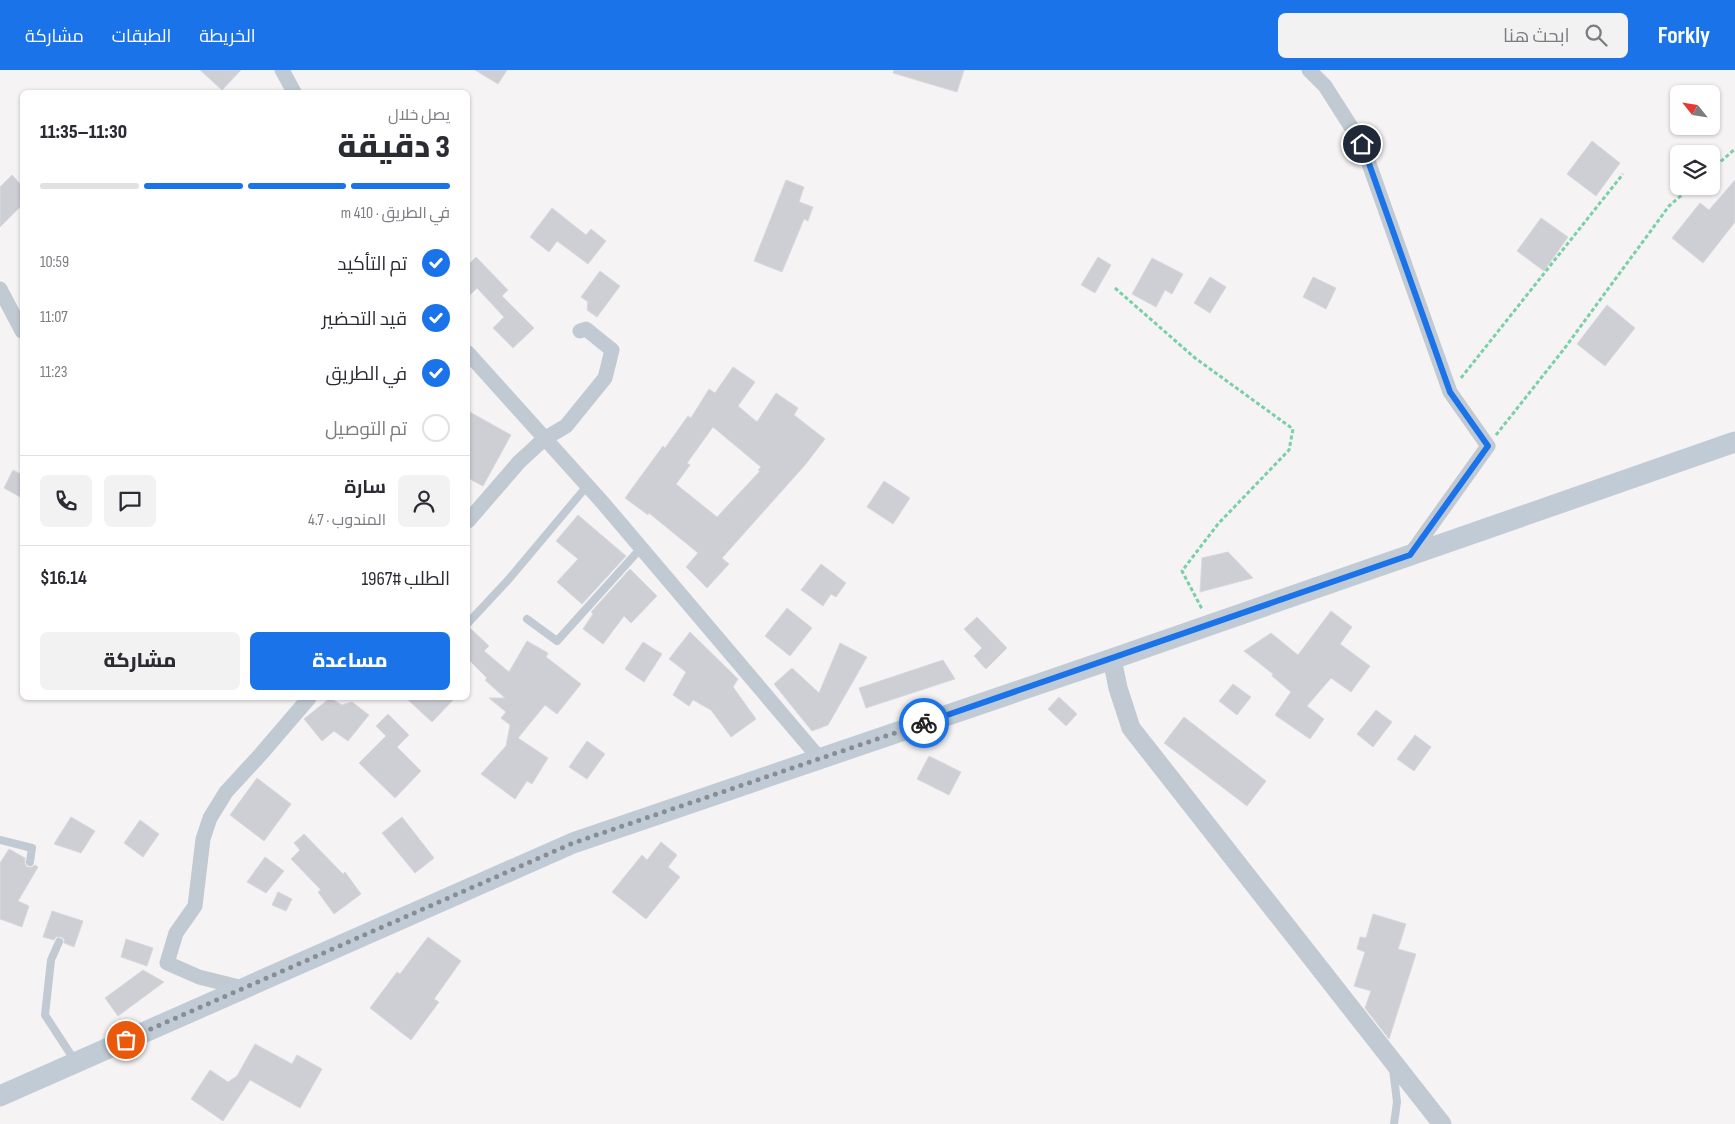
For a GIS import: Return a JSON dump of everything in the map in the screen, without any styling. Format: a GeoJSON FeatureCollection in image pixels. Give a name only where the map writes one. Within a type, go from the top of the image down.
{"type":"FeatureCollection","features":[{"type":"Feature","properties":{"kind":"main road"},"geometry":{"type":"LineString","coordinates":[[0,1096],[573,843],[1112,659],[1735,442]]}},
{"type":"Feature","properties":{"kind":"street"},"geometry":{"type":"LineString","coordinates":[[282,70],[293,90]]}},
{"type":"Feature","properties":{"kind":"street"},"geometry":{"type":"LineString","coordinates":[[1310,70],[1325,86],[1362,144],[1450,392],[1488,446],[1410,555]]}},
{"type":"Feature","properties":{"kind":"street"},"geometry":{"type":"LineString","coordinates":[[0,289],[20,327]]}},
{"type":"Feature","properties":{"kind":"street"},"geometry":{"type":"LineString","coordinates":[[470,519],[520,462],[544,439],[566,426],[605,378],[612,350],[586,329],[580,331]]}},
{"type":"Feature","properties":{"kind":"street"},"geometry":{"type":"LineString","coordinates":[[470,355],[641,548],[820,758]]}},
{"type":"Feature","properties":{"kind":"street"},"geometry":{"type":"LineString","coordinates":[[1112,659],[1118,688],[1131,728],[1442,1124]]}},
{"type":"Feature","properties":{"kind":"street"},"geometry":{"type":"LineString","coordinates":[[242,988],[199,977],[167,963],[176,933],[195,906],[203,838],[210,818],[226,792],[307,700]]}},
{"type":"Feature","properties":{"kind":"lane"},"geometry":{"type":"LineString","coordinates":[[470,621],[587,486]]}},
{"type":"Feature","properties":{"kind":"lane"},"geometry":{"type":"LineString","coordinates":[[527,619],[557,641],[641,548]]}},
{"type":"Feature","properties":{"kind":"lane"},"geometry":{"type":"LineString","coordinates":[[0,840],[32,848],[30,862]]}},
{"type":"Feature","properties":{"kind":"lane"},"geometry":{"type":"LineString","coordinates":[[59,942],[51,960],[45,1015],[76,1062]]}},
{"type":"Feature","properties":{"kind":"lane"},"geometry":{"type":"LineString","coordinates":[[1393,1061],[1397,1102],[1394,1124]]}},
{"type":"Feature","properties":{"kind":"path"},"geometry":{"type":"LineString","coordinates":[[1720,162],[1735,149]]}},
{"type":"Feature","properties":{"kind":"path"},"geometry":{"type":"LineString","coordinates":[[1450,392],[1623,174]]}},
{"type":"Feature","properties":{"kind":"path"},"geometry":{"type":"LineString","coordinates":[[1488,446],[1564,349],[1669,206],[1682,195]]}},
{"type":"Feature","properties":{"kind":"path"},"geometry":{"type":"LineString","coordinates":[[1115,288],[1195,358],[1293,429],[1289,450],[1218,524],[1182,571],[1210,625]]}},
{"type":"Feature","properties":{"kind":"building"},"geometry":{"type":"Polygon","coordinates":[[[200,70],[241,70],[222,90],[200,70]]]}},
{"type":"Feature","properties":{"kind":"building"},"geometry":{"type":"Polygon","coordinates":[[[475,70],[507,70],[498,84],[475,70]]]}},
{"type":"Feature","properties":{"kind":"building"},"geometry":{"type":"Polygon","coordinates":[[[894,70],[964,70],[957,92],[893,73],[894,70]]]}},
{"type":"Feature","properties":{"kind":"building"},"geometry":{"type":"Polygon","coordinates":[[[1592,141],[1620,163],[1596,196],[1567,174],[1592,141]]]}},
{"type":"Feature","properties":{"kind":"building"},"geometry":{"type":"Polygon","coordinates":[[[12,175],[20,184],[20,207],[0,227],[0,187],[12,175]]]}},
{"type":"Feature","properties":{"kind":"building"},"geometry":{"type":"Polygon","coordinates":[[[786,180],[804,187],[799,202],[813,207],[808,221],[804,219],[782,272],[754,261],[786,180]]]}},
{"type":"Feature","properties":{"kind":"building"},"geometry":{"type":"Polygon","coordinates":[[[1735,180],[1735,222],[1703,263],[1672,238],[1700,203],[1709,210],[1735,180]]]}},
{"type":"Feature","properties":{"kind":"building"},"geometry":{"type":"Polygon","coordinates":[[[552,208],[586,235],[591,229],[606,241],[588,264],[557,241],[549,252],[530,237],[552,208]]]}},
{"type":"Feature","properties":{"kind":"building"},"geometry":{"type":"Polygon","coordinates":[[[1541,218],[1568,237],[1544,271],[1517,251],[1541,218]]]}},
{"type":"Feature","properties":{"kind":"building"},"geometry":{"type":"Polygon","coordinates":[[[476,257],[508,290],[502,296],[534,328],[513,348],[493,328],[504,317],[477,288],[470,295],[470,263],[476,257]]]}},
{"type":"Feature","properties":{"kind":"building"},"geometry":{"type":"Polygon","coordinates":[[[1098,257],[1111,265],[1095,293],[1081,285],[1098,257]]]}},
{"type":"Feature","properties":{"kind":"building"},"geometry":{"type":"Polygon","coordinates":[[[1152,258],[1183,274],[1172,294],[1165,290],[1156,307],[1132,294],[1152,258]]]}},
{"type":"Feature","properties":{"kind":"building"},"geometry":{"type":"Polygon","coordinates":[[[600,271],[620,286],[597,317],[587,310],[588,302],[581,297],[600,271]]]}},
{"type":"Feature","properties":{"kind":"building"},"geometry":{"type":"Polygon","coordinates":[[[1210,277],[1226,287],[1210,313],[1194,303],[1210,277]]]}},
{"type":"Feature","properties":{"kind":"building"},"geometry":{"type":"Polygon","coordinates":[[[1313,277],[1336,288],[1326,309],[1303,297],[1313,277]]]}},
{"type":"Feature","properties":{"kind":"building"},"geometry":{"type":"Polygon","coordinates":[[[1607,305],[1635,328],[1605,366],[1577,344],[1607,305]]]}},
{"type":"Feature","properties":{"kind":"building"},"geometry":{"type":"Polygon","coordinates":[[[733,367],[755,382],[738,406],[757,422],[776,393],[798,408],[794,415],[825,439],[805,465],[722,558],[729,564],[707,588],[686,567],[698,553],[649,513],[648,515],[625,498],[663,446],[665,448],[688,416],[691,418],[709,389],[715,393],[733,367]],[[713,427],[687,463],[690,465],[676,484],[717,517],[760,471],[758,470],[761,467],[713,427]]]}},
{"type":"Feature","properties":{"kind":"building"},"geometry":{"type":"Polygon","coordinates":[[[470,412],[511,435],[483,486],[470,479],[470,412]]]}},
{"type":"Feature","properties":{"kind":"building"},"geometry":{"type":"Polygon","coordinates":[[[13,470],[20,474],[20,497],[4,488],[13,470]]]}},
{"type":"Feature","properties":{"kind":"building"},"geometry":{"type":"Polygon","coordinates":[[[884,481],[910,498],[893,524],[867,507],[884,481]]]}},
{"type":"Feature","properties":{"kind":"building"},"geometry":{"type":"Polygon","coordinates":[[[578,515],[626,556],[582,604],[557,582],[578,559],[556,541],[578,515]]]}},
{"type":"Feature","properties":{"kind":"building"},"geometry":{"type":"Polygon","coordinates":[[[1228,552],[1253,578],[1200,592],[1202,558],[1228,552]]]}},
{"type":"Feature","properties":{"kind":"building"},"geometry":{"type":"Polygon","coordinates":[[[821,564],[846,583],[836,597],[831,594],[823,606],[801,590],[821,564]]]}},
{"type":"Feature","properties":{"kind":"building"},"geometry":{"type":"Polygon","coordinates":[[[630,569],[657,596],[631,623],[624,616],[603,644],[583,629],[593,614],[591,612],[630,569]]]}},
{"type":"Feature","properties":{"kind":"building"},"geometry":{"type":"Polygon","coordinates":[[[787,608],[812,628],[790,656],[765,636],[787,608]]]}},
{"type":"Feature","properties":{"kind":"building"},"geometry":{"type":"Polygon","coordinates":[[[1331,611],[1352,627],[1340,644],[1370,666],[1351,692],[1331,678],[1307,706],[1324,719],[1310,739],[1275,715],[1291,692],[1272,676],[1273,674],[1244,651],[1271,633],[1298,655],[1331,611]]]}},
{"type":"Feature","properties":{"kind":"building"},"geometry":{"type":"Polygon","coordinates":[[[977,617],[1007,648],[986,669],[974,656],[982,648],[964,629],[977,617]]]}},
{"type":"Feature","properties":{"kind":"building"},"geometry":{"type":"Polygon","coordinates":[[[470,628],[489,646],[484,651],[509,672],[527,641],[548,653],[546,657],[581,684],[557,714],[545,705],[518,738],[548,758],[532,784],[527,781],[515,799],[481,774],[506,746],[510,725],[501,718],[506,712],[489,698],[505,698],[485,680],[487,678],[470,661],[470,628]]]}},
{"type":"Feature","properties":{"kind":"building"},"geometry":{"type":"Polygon","coordinates":[[[690,632],[738,679],[733,687],[756,719],[731,737],[711,710],[693,700],[689,706],[673,695],[686,672],[669,659],[690,632]]]}},
{"type":"Feature","properties":{"kind":"building"},"geometry":{"type":"Polygon","coordinates":[[[643,642],[662,654],[644,682],[625,669],[643,642]]]}},
{"type":"Feature","properties":{"kind":"building"},"geometry":{"type":"Polygon","coordinates":[[[840,643],[867,657],[828,725],[812,731],[774,684],[792,668],[819,693],[840,643]]]}},
{"type":"Feature","properties":{"kind":"building"},"geometry":{"type":"Polygon","coordinates":[[[943,660],[955,679],[866,708],[859,688],[943,660]]]}},
{"type":"Feature","properties":{"kind":"building"},"geometry":{"type":"Polygon","coordinates":[[[1233,684],[1251,697],[1237,715],[1219,701],[1233,684]]]}},
{"type":"Feature","properties":{"kind":"building"},"geometry":{"type":"Polygon","coordinates":[[[1059,697],[1077,714],[1066,726],[1048,709],[1059,697]]]}},
{"type":"Feature","properties":{"kind":"building"},"geometry":{"type":"Polygon","coordinates":[[[328,700],[333,700],[342,705],[352,702],[369,715],[348,741],[334,731],[322,741],[304,719],[328,700]]]}},
{"type":"Feature","properties":{"kind":"building"},"geometry":{"type":"Polygon","coordinates":[[[408,700],[453,700],[432,722],[408,700]]]}},
{"type":"Feature","properties":{"kind":"building"},"geometry":{"type":"Polygon","coordinates":[[[1376,710],[1392,722],[1373,747],[1357,734],[1376,710]]]}},
{"type":"Feature","properties":{"kind":"building"},"geometry":{"type":"Polygon","coordinates":[[[388,714],[409,735],[397,747],[421,771],[395,798],[359,763],[386,736],[376,726],[388,714]]]}},
{"type":"Feature","properties":{"kind":"building"},"geometry":{"type":"Polygon","coordinates":[[[1184,717],[1266,781],[1247,806],[1164,743],[1184,717]]]}},
{"type":"Feature","properties":{"kind":"building"},"geometry":{"type":"Polygon","coordinates":[[[1415,735],[1431,747],[1414,771],[1397,759],[1415,735]]]}},
{"type":"Feature","properties":{"kind":"building"},"geometry":{"type":"Polygon","coordinates":[[[587,741],[605,754],[587,779],[569,767],[587,741]]]}},
{"type":"Feature","properties":{"kind":"building"},"geometry":{"type":"Polygon","coordinates":[[[929,756],[961,772],[949,795],[917,779],[929,756]]]}},
{"type":"Feature","properties":{"kind":"building"},"geometry":{"type":"Polygon","coordinates":[[[257,778],[291,804],[264,841],[230,815],[257,778]]]}},
{"type":"Feature","properties":{"kind":"building"},"geometry":{"type":"Polygon","coordinates":[[[71,817],[95,831],[81,853],[54,844],[71,817]]]}},
{"type":"Feature","properties":{"kind":"building"},"geometry":{"type":"Polygon","coordinates":[[[402,817],[434,858],[415,873],[382,833],[402,817]]]}},
{"type":"Feature","properties":{"kind":"building"},"geometry":{"type":"Polygon","coordinates":[[[140,820],[159,834],[143,857],[124,843],[140,820]]]}},
{"type":"Feature","properties":{"kind":"building"},"geometry":{"type":"Polygon","coordinates":[[[304,834],[343,874],[345,872],[361,894],[334,914],[318,892],[321,890],[291,859],[300,850],[294,843],[304,834]]]}},
{"type":"Feature","properties":{"kind":"building"},"geometry":{"type":"Polygon","coordinates":[[[661,842],[677,855],[668,867],[680,877],[646,919],[612,892],[642,855],[647,860],[661,842]]]}},
{"type":"Feature","properties":{"kind":"building"},"geometry":{"type":"Polygon","coordinates":[[[9,849],[25,858],[27,867],[35,865],[38,867],[18,901],[29,906],[22,927],[0,919],[0,863],[9,849]]]}},
{"type":"Feature","properties":{"kind":"building"},"geometry":{"type":"Polygon","coordinates":[[[265,857],[284,871],[266,893],[247,882],[265,857]]]}},
{"type":"Feature","properties":{"kind":"building"},"geometry":{"type":"Polygon","coordinates":[[[278,892],[292,899],[286,911],[272,905],[278,892]]]}},
{"type":"Feature","properties":{"kind":"building"},"geometry":{"type":"Polygon","coordinates":[[[52,911],[83,921],[74,947],[64,943],[64,939],[61,937],[56,937],[54,940],[43,937],[52,911]]]}},
{"type":"Feature","properties":{"kind":"building"},"geometry":{"type":"Polygon","coordinates":[[[1373,914],[1406,924],[1398,949],[1416,954],[1389,1039],[1365,1008],[1371,991],[1354,986],[1365,952],[1357,949],[1360,937],[1366,938],[1373,914]]]}},
{"type":"Feature","properties":{"kind":"building"},"geometry":{"type":"Polygon","coordinates":[[[428,937],[461,961],[434,999],[439,1002],[411,1040],[370,1008],[397,972],[400,974],[428,937]]]}},
{"type":"Feature","properties":{"kind":"building"},"geometry":{"type":"Polygon","coordinates":[[[126,939],[153,948],[147,966],[121,957],[126,939]]]}},
{"type":"Feature","properties":{"kind":"building"},"geometry":{"type":"Polygon","coordinates":[[[143,970],[164,982],[118,1016],[105,998],[143,970]]]}},
{"type":"Feature","properties":{"kind":"building"},"geometry":{"type":"Polygon","coordinates":[[[255,1044],[292,1064],[297,1055],[322,1069],[300,1108],[250,1080],[223,1121],[191,1099],[210,1070],[228,1082],[237,1076],[255,1044]]]}},
{"type":"Feature","properties":{"kind":"way so far"},"geometry":{"type":"LineString","coordinates":[[126,1040],[573,843],[924,723]]}},
{"type":"Feature","properties":{"kind":"route"},"geometry":{"type":"LineString","coordinates":[[924,723],[1129,654],[1410,555],[1488,446],[1450,392],[1362,144]]}}]}
